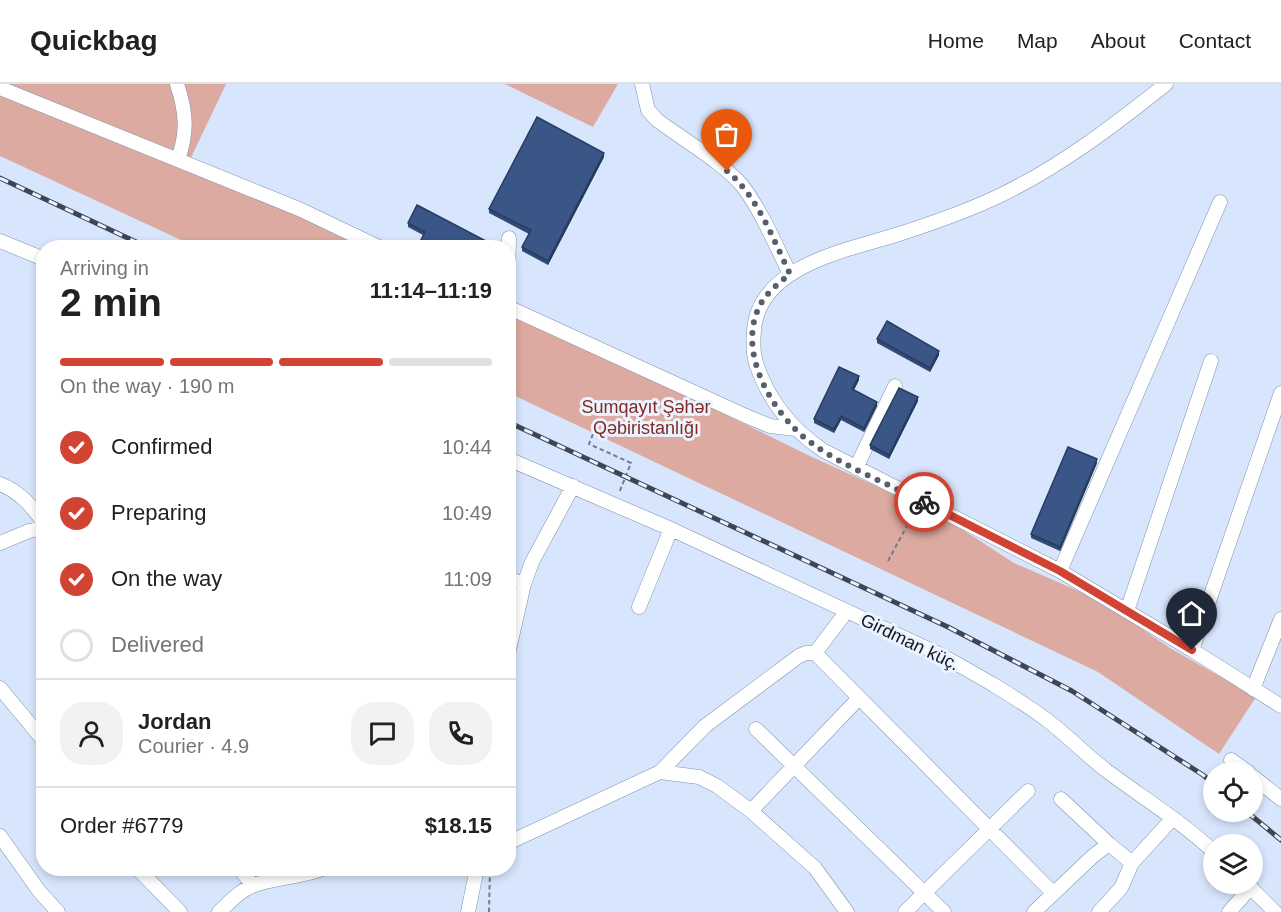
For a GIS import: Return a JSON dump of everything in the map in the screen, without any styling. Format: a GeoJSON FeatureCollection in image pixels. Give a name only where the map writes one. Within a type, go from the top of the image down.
{"type":"FeatureCollection","features":[{"type":"Feature","properties":{"kind":"street"},"geometry":{"type":"LineString","coordinates":[[177,84],[184,103],[186,123],[183,146],[178,159]]}},
{"type":"Feature","properties":{"kind":"street"},"geometry":{"type":"LineString","coordinates":[[642,84],[648,110],[657,120],[727,171],[744,188],[790,274]]}},
{"type":"Feature","properties":{"kind":"street"},"geometry":{"type":"LineString","coordinates":[[1166,84],[1064,161],[999,196],[901,233],[830,255],[790,274],[775,286],[763,301],[754,321],[755,358],[762,379],[773,400],[796,429],[824,451],[1060,571],[1281,706]]}},
{"type":"Feature","properties":{"kind":"street"},"geometry":{"type":"LineString","coordinates":[[0,88],[299,209],[364,240]]}},
{"type":"Feature","properties":{"kind":"street"},"geometry":{"type":"LineString","coordinates":[[1060,571],[1220,202]]}},
{"type":"Feature","properties":{"kind":"street"},"geometry":{"type":"LineString","coordinates":[[0,241],[36,256]]}},
{"type":"Feature","properties":{"kind":"street"},"geometry":{"type":"LineString","coordinates":[[516,311],[746,416],[770,426],[796,429]]}},
{"type":"Feature","properties":{"kind":"street"},"geometry":{"type":"LineString","coordinates":[[1127,611],[1211,361]]}},
{"type":"Feature","properties":{"kind":"street"},"geometry":{"type":"LineString","coordinates":[[856,468],[895,386]]}},
{"type":"Feature","properties":{"kind":"street"},"geometry":{"type":"LineString","coordinates":[[1192,650],[1281,393]]}},
{"type":"Feature","properties":{"kind":"street","name":"Girdman küç."},"geometry":{"type":"LineString","coordinates":[[516,462],[671,529],[940,655],[1020,701],[1049,722],[1094,761],[1173,818],[1203,843]]}},
{"type":"Feature","properties":{"kind":"street"},"geometry":{"type":"LineString","coordinates":[[0,484],[23,497],[36,511]]}},
{"type":"Feature","properties":{"kind":"street"},"geometry":{"type":"LineString","coordinates":[[516,619],[532,562],[573,486]]}},
{"type":"Feature","properties":{"kind":"street"},"geometry":{"type":"LineString","coordinates":[[639,607],[671,529]]}},
{"type":"Feature","properties":{"kind":"street"},"geometry":{"type":"LineString","coordinates":[[0,543],[36,530]]}},
{"type":"Feature","properties":{"kind":"street"},"geometry":{"type":"LineString","coordinates":[[516,581],[524,584]]}},
{"type":"Feature","properties":{"kind":"street"},"geometry":{"type":"LineString","coordinates":[[815,653],[847,611]]}},
{"type":"Feature","properties":{"kind":"street"},"geometry":{"type":"LineString","coordinates":[[1253,689],[1281,619]]}},
{"type":"Feature","properties":{"kind":"street"},"geometry":{"type":"LineString","coordinates":[[516,839],[660,771],[705,726],[799,656],[815,653],[1053,893]]}},
{"type":"Feature","properties":{"kind":"street"},"geometry":{"type":"LineString","coordinates":[[0,688],[36,731]]}},
{"type":"Feature","properties":{"kind":"street"},"geometry":{"type":"LineString","coordinates":[[751,811],[859,698]]}},
{"type":"Feature","properties":{"kind":"street"},"geometry":{"type":"LineString","coordinates":[[756,729],[944,912]]}},
{"type":"Feature","properties":{"kind":"street"},"geometry":{"type":"LineString","coordinates":[[660,771],[699,777],[717,786],[751,811],[815,868],[847,912]]}},
{"type":"Feature","properties":{"kind":"street"},"geometry":{"type":"LineString","coordinates":[[1263,784],[1281,798]]}},
{"type":"Feature","properties":{"kind":"street"},"geometry":{"type":"LineString","coordinates":[[905,912],[1028,791]]}},
{"type":"Feature","properties":{"kind":"street"},"geometry":{"type":"LineString","coordinates":[[1061,799],[1132,863]]}},
{"type":"Feature","properties":{"kind":"street"},"geometry":{"type":"LineString","coordinates":[[1099,912],[1121,888],[1132,863],[1173,818]]}},
{"type":"Feature","properties":{"kind":"street"},"geometry":{"type":"LineString","coordinates":[[0,836],[39,891],[58,912]]}},
{"type":"Feature","properties":{"kind":"street"},"geometry":{"type":"LineString","coordinates":[[1035,912],[1053,893],[1109,844]]}},
{"type":"Feature","properties":{"kind":"street"},"geometry":{"type":"LineString","coordinates":[[145,876],[180,912]]}},
{"type":"Feature","properties":{"kind":"street"},"geometry":{"type":"LineString","coordinates":[[246,876],[253,885]]}},
{"type":"Feature","properties":{"kind":"street"},"geometry":{"type":"LineString","coordinates":[[219,912],[239,893],[253,885],[290,876]]}},
{"type":"Feature","properties":{"kind":"street"},"geometry":{"type":"LineString","coordinates":[[468,912],[475,876]]}},
{"type":"Feature","properties":{"kind":"street"},"geometry":{"type":"LineString","coordinates":[[1229,912],[1242,894]]}},
{"type":"Feature","properties":{"kind":"street"},"geometry":{"type":"LineString","coordinates":[[1258,894],[1275,912]]}},
{"type":"Feature","properties":{"kind":"path"},"geometry":{"type":"LineString","coordinates":[[593,434],[590,444],[631,463],[615,504]]}},
{"type":"Feature","properties":{"kind":"path"},"geometry":{"type":"LineString","coordinates":[[888,561],[921,501]]}},
{"type":"Feature","properties":{"kind":"path"},"geometry":{"type":"LineString","coordinates":[[489,912],[490,876]]}},
{"type":"Feature","properties":{"kind":"green space"},"geometry":{"type":"Polygon","coordinates":[[[0,84],[226,84],[188,164],[353,240],[181,240],[0,156],[0,84]]]}},
{"type":"Feature","properties":{"kind":"green space"},"geometry":{"type":"Polygon","coordinates":[[[505,84],[618,84],[593,127],[505,84]]]}},
{"type":"Feature","properties":{"kind":"green space","name":"Sumqayıt Şəhər Qəbiristanlığı"},"geometry":{"type":"Polygon","coordinates":[[[516,316],[669,387],[812,457],[940,515],[1014,563],[1099,600],[1170,648],[1256,697],[1219,754],[1098,672],[516,396],[516,316]]]}},
{"type":"Feature","properties":{"kind":"building"},"geometry":{"type":"Polygon","coordinates":[[[537,117],[604,153],[548,261],[522,247],[531,230],[489,209],[537,117]]]}},
{"type":"Feature","properties":{"kind":"building"},"geometry":{"type":"Polygon","coordinates":[[[417,205],[484,240],[421,240],[425,232],[408,223],[417,205]]]}},
{"type":"Feature","properties":{"kind":"building"},"geometry":{"type":"Polygon","coordinates":[[[887,321],[939,351],[930,368],[877,339],[887,321]]]}},
{"type":"Feature","properties":{"kind":"building"},"geometry":{"type":"Polygon","coordinates":[[[839,367],[859,376],[852,389],[877,402],[864,428],[841,416],[834,429],[814,419],[839,367]]]}},
{"type":"Feature","properties":{"kind":"building"},"geometry":{"type":"Polygon","coordinates":[[[899,388],[918,397],[889,455],[870,445],[899,388]]]}},
{"type":"Feature","properties":{"kind":"building"},"geometry":{"type":"Polygon","coordinates":[[[1068,447],[1097,459],[1060,547],[1031,534],[1068,447]]]}},
{"type":"Feature","properties":{"kind":"railway"},"geometry":{"type":"LineString","coordinates":[[0,178],[132,240]]}},
{"type":"Feature","properties":{"kind":"railway"},"geometry":{"type":"LineString","coordinates":[[516,426],[948,627],[1072,691],[1203,775]]}},
{"type":"Feature","properties":{"kind":"railway"},"geometry":{"type":"LineString","coordinates":[[1259,822],[1281,840]]}},
{"type":"Feature","properties":{"kind":"way so far"},"geometry":{"type":"LineString","coordinates":[[727,171],[744,188],[790,274],[775,286],[763,301],[754,321],[755,358],[762,379],[773,400],[796,429],[809,441],[842,461],[924,502]]}},
{"type":"Feature","properties":{"kind":"route"},"geometry":{"type":"LineString","coordinates":[[924,502],[1060,571],[1192,650]]}}]}
